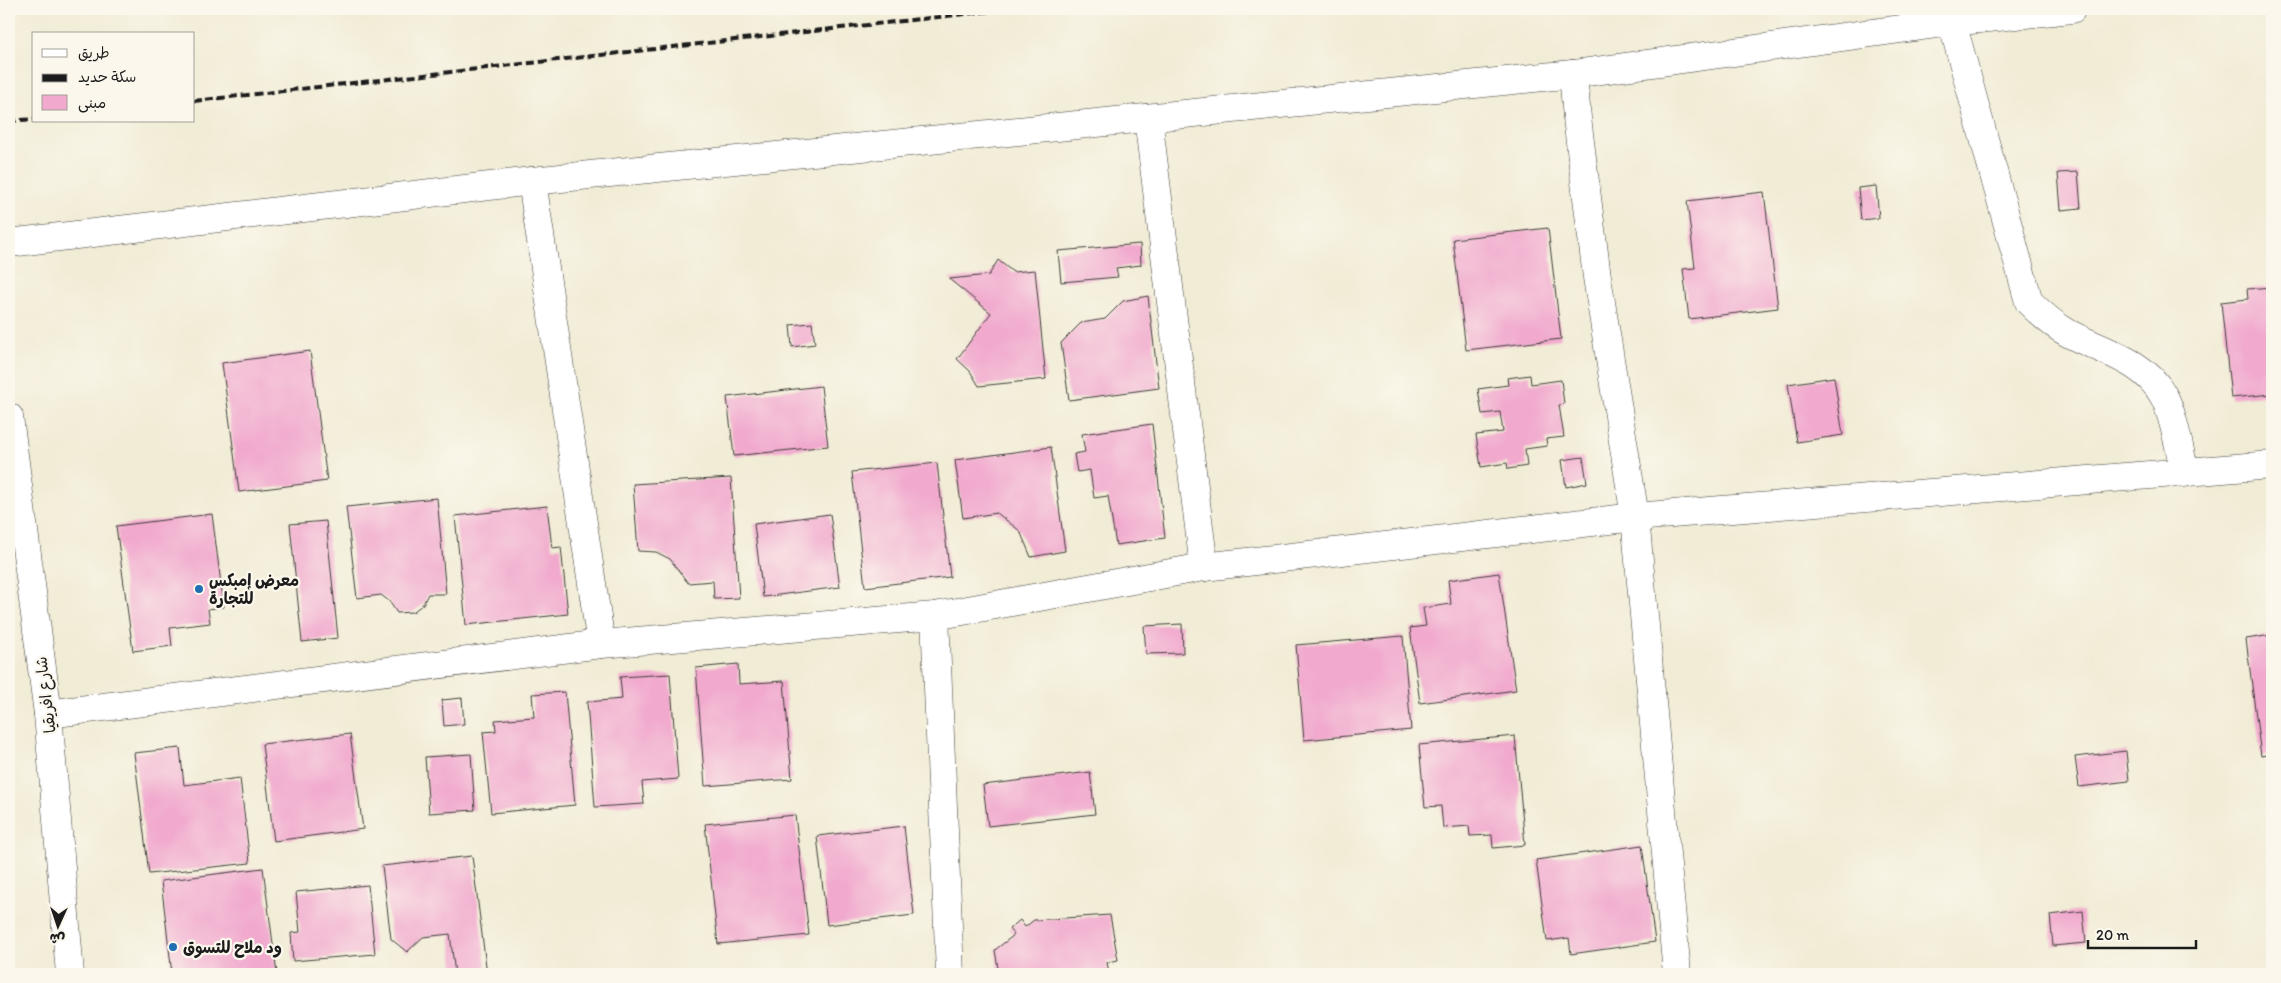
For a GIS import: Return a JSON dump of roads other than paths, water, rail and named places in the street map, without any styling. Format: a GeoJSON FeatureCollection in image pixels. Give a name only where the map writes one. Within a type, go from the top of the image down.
{"type":"FeatureCollection","features":[{"type":"Feature","properties":{"kind":"street"},"geometry":{"type":"LineString","coordinates":[[9,243],[532,181],[1573,74],[1952,22],[2072,9]]}},
{"type":"Feature","properties":{"kind":"street"},"geometry":{"type":"LineString","coordinates":[[1952,22],[2029,302],[2043,317],[2067,333],[2134,364],[2154,381],[2165,396],[2186,473]]}},
{"type":"Feature","properties":{"kind":"street"},"geometry":{"type":"LineString","coordinates":[[1573,74],[1597,277],[1635,516],[1677,974]]}},
{"type":"Feature","properties":{"kind":"street"},"geometry":{"type":"LineString","coordinates":[[1148,118],[1204,567]]}},
{"type":"Feature","properties":{"kind":"street"},"geometry":{"type":"LineString","coordinates":[[532,181],[601,644]]}},
{"type":"Feature","properties":{"kind":"street","name":"شارع افريقيا"},"geometry":{"type":"LineString","coordinates":[[9,417],[48,714],[70,974]]}},
{"type":"Feature","properties":{"kind":"street"},"geometry":{"type":"LineString","coordinates":[[48,714],[601,644],[935,616],[1204,567],[1635,516],[2272,466]]}},
{"type":"Feature","properties":{"kind":"street"},"geometry":{"type":"LineString","coordinates":[[935,616],[950,974]]}},
{"type":"Feature","properties":{"kind":"railway"},"geometry":{"type":"LineString","coordinates":[[195,101],[1009,9]]}},
{"type":"Feature","properties":{"kind":"railway"},"geometry":{"type":"LineString","coordinates":[[9,121],[32,119]]}},
{"type":"Feature","properties":{"kind":"place","name":"معرض إمبكس للتجارة"},"geometry":{"type":"Point","coordinates":[199,589]}},
{"type":"Feature","properties":{"kind":"place","name":"ود ملاح للتسوق"},"geometry":{"type":"Point","coordinates":[173,947]}}]}
